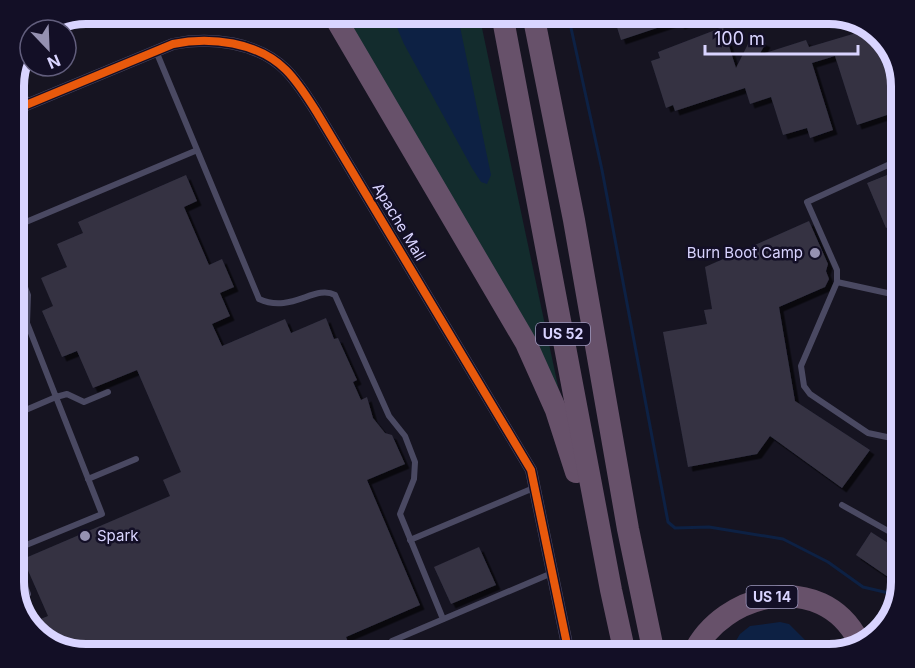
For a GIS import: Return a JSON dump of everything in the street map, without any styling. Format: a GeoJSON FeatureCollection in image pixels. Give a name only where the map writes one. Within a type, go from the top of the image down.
{"type":"FeatureCollection","features":[{"type":"Feature","properties":{"kind":"highway"},"geometry":{"type":"LineString","coordinates":[[339,24],[540,370],[569,448],[611,591]]}},
{"type":"Feature","properties":{"kind":"highway","name":"US 52"},"geometry":{"type":"LineString","coordinates":[[504,24],[623,644]]}},
{"type":"Feature","properties":{"kind":"highway","name":"US 52"},"geometry":{"type":"LineString","coordinates":[[535,24],[574,220],[628,529],[652,644]]}},
{"type":"Feature","properties":{"kind":"highway","name":"US 14"},"geometry":{"type":"LineString","coordinates":[[699,644],[706,633],[724,615],[752,602],[778,596],[811,601],[826,608],[848,626],[856,638]]}},
{"type":"Feature","properties":{"kind":"street","name":"Apache Mall"},"geometry":{"type":"LineString","coordinates":[[24,105],[185,41],[231,43],[272,59],[293,78],[316,111],[522,452],[537,487],[567,644]]}},
{"type":"Feature","properties":{"kind":"lane"},"geometry":{"type":"LineString","coordinates":[[156,51],[195,151],[259,299],[270,304],[283,305],[319,292],[328,291],[335,295],[389,416],[405,436],[415,462],[414,479],[400,514],[443,620]]}},
{"type":"Feature","properties":{"kind":"lane"},"geometry":{"type":"LineString","coordinates":[[24,223],[195,151]]}},
{"type":"Feature","properties":{"kind":"lane"},"geometry":{"type":"LineString","coordinates":[[891,164],[807,202],[837,270],[837,282],[801,366],[804,386],[810,394],[868,433],[891,438]]}},
{"type":"Feature","properties":{"kind":"lane"},"geometry":{"type":"LineString","coordinates":[[837,282],[891,294]]}},
{"type":"Feature","properties":{"kind":"lane"},"geometry":{"type":"LineString","coordinates":[[24,285],[28,295],[27,323],[102,514],[24,546]]}},
{"type":"Feature","properties":{"kind":"lane"},"geometry":{"type":"LineString","coordinates":[[24,411],[67,394],[84,402],[108,392]]}},
{"type":"Feature","properties":{"kind":"lane"},"geometry":{"type":"LineString","coordinates":[[88,479],[136,459]]}},
{"type":"Feature","properties":{"kind":"lane"},"geometry":{"type":"LineString","coordinates":[[410,540],[537,487]]}},
{"type":"Feature","properties":{"kind":"lane"},"geometry":{"type":"LineString","coordinates":[[842,505],[891,532]]}},
{"type":"Feature","properties":{"kind":"lane"},"geometry":{"type":"LineString","coordinates":[[393,644],[392,641],[552,573]]}},
{"type":"Feature","properties":{"kind":"green space"},"geometry":{"type":"Polygon","coordinates":[[[345,24],[481,24],[559,391],[345,24]]]}},
{"type":"Feature","properties":{"kind":"water"},"geometry":{"type":"Polygon","coordinates":[[[397,24],[459,24],[491,175],[487,184],[481,182],[472,168],[398,30],[397,24]]]}},
{"type":"Feature","properties":{"kind":"water"},"geometry":{"type":"Polygon","coordinates":[[[780,622],[789,624],[809,644],[734,644],[740,634],[750,626],[780,622]]]}},
{"type":"Feature","properties":{"kind":"building"},"geometry":{"type":"Polygon","coordinates":[[[616,24],[669,24],[621,40],[616,24]]]}},
{"type":"Feature","properties":{"kind":"building"},"geometry":{"type":"Polygon","coordinates":[[[723,27],[736,68],[752,36],[766,43],[759,55],[806,40],[809,47],[860,32],[876,45],[885,59],[891,86],[891,114],[857,125],[835,56],[812,63],[833,130],[810,138],[807,128],[783,135],[771,97],[750,104],[745,88],[675,111],[673,105],[666,108],[651,61],[660,58],[658,52],[723,27]]]}},
{"type":"Feature","properties":{"kind":"building"},"geometry":{"type":"Polygon","coordinates":[[[891,173],[891,226],[886,228],[867,183],[891,173]]]}},
{"type":"Feature","properties":{"kind":"building"},"geometry":{"type":"Polygon","coordinates":[[[186,175],[197,201],[184,207],[209,265],[222,259],[234,287],[220,293],[230,316],[212,324],[222,346],[285,319],[291,333],[326,318],[334,339],[338,338],[357,380],[353,382],[361,400],[367,397],[373,418],[385,433],[392,435],[405,464],[367,480],[420,605],[346,637],[349,644],[86,644],[59,638],[39,623],[37,620],[48,616],[24,559],[170,496],[163,480],[181,472],[137,370],[93,388],[77,351],[62,357],[42,311],[53,306],[41,278],[67,267],[57,244],[83,233],[78,222],[186,175]]]}},
{"type":"Feature","properties":{"kind":"building"},"geometry":{"type":"Polygon","coordinates":[[[809,221],[828,264],[826,271],[829,279],[825,287],[779,307],[795,401],[870,450],[842,488],[770,436],[757,454],[688,467],[663,332],[707,324],[704,310],[712,309],[705,267],[809,221]]]}},
{"type":"Feature","properties":{"kind":"building"},"geometry":{"type":"Polygon","coordinates":[[[871,532],[891,545],[891,579],[856,555],[871,532]]]}},
{"type":"Feature","properties":{"kind":"building"},"geometry":{"type":"Polygon","coordinates":[[[479,547],[496,585],[451,604],[434,567],[479,547]]]}},
{"type":"Feature","properties":{"kind":"waterway"},"geometry":{"type":"LineString","coordinates":[[570,24],[602,170],[668,522],[675,528],[709,527],[783,539],[828,562],[863,587],[889,593]]}},
{"type":"Feature","properties":{"kind":"cycle path"},"geometry":{"type":"LineString","coordinates":[[24,106],[173,44],[187,42],[218,41],[248,47],[262,53],[286,70],[316,111],[531,470],[567,644]]}},
{"type":"Feature","properties":{"kind":"place","name":"Burn Boot Camp"},"geometry":{"type":"Point","coordinates":[815,253]}},
{"type":"Feature","properties":{"kind":"place","name":"Spark"},"geometry":{"type":"Point","coordinates":[85,536]}}]}
